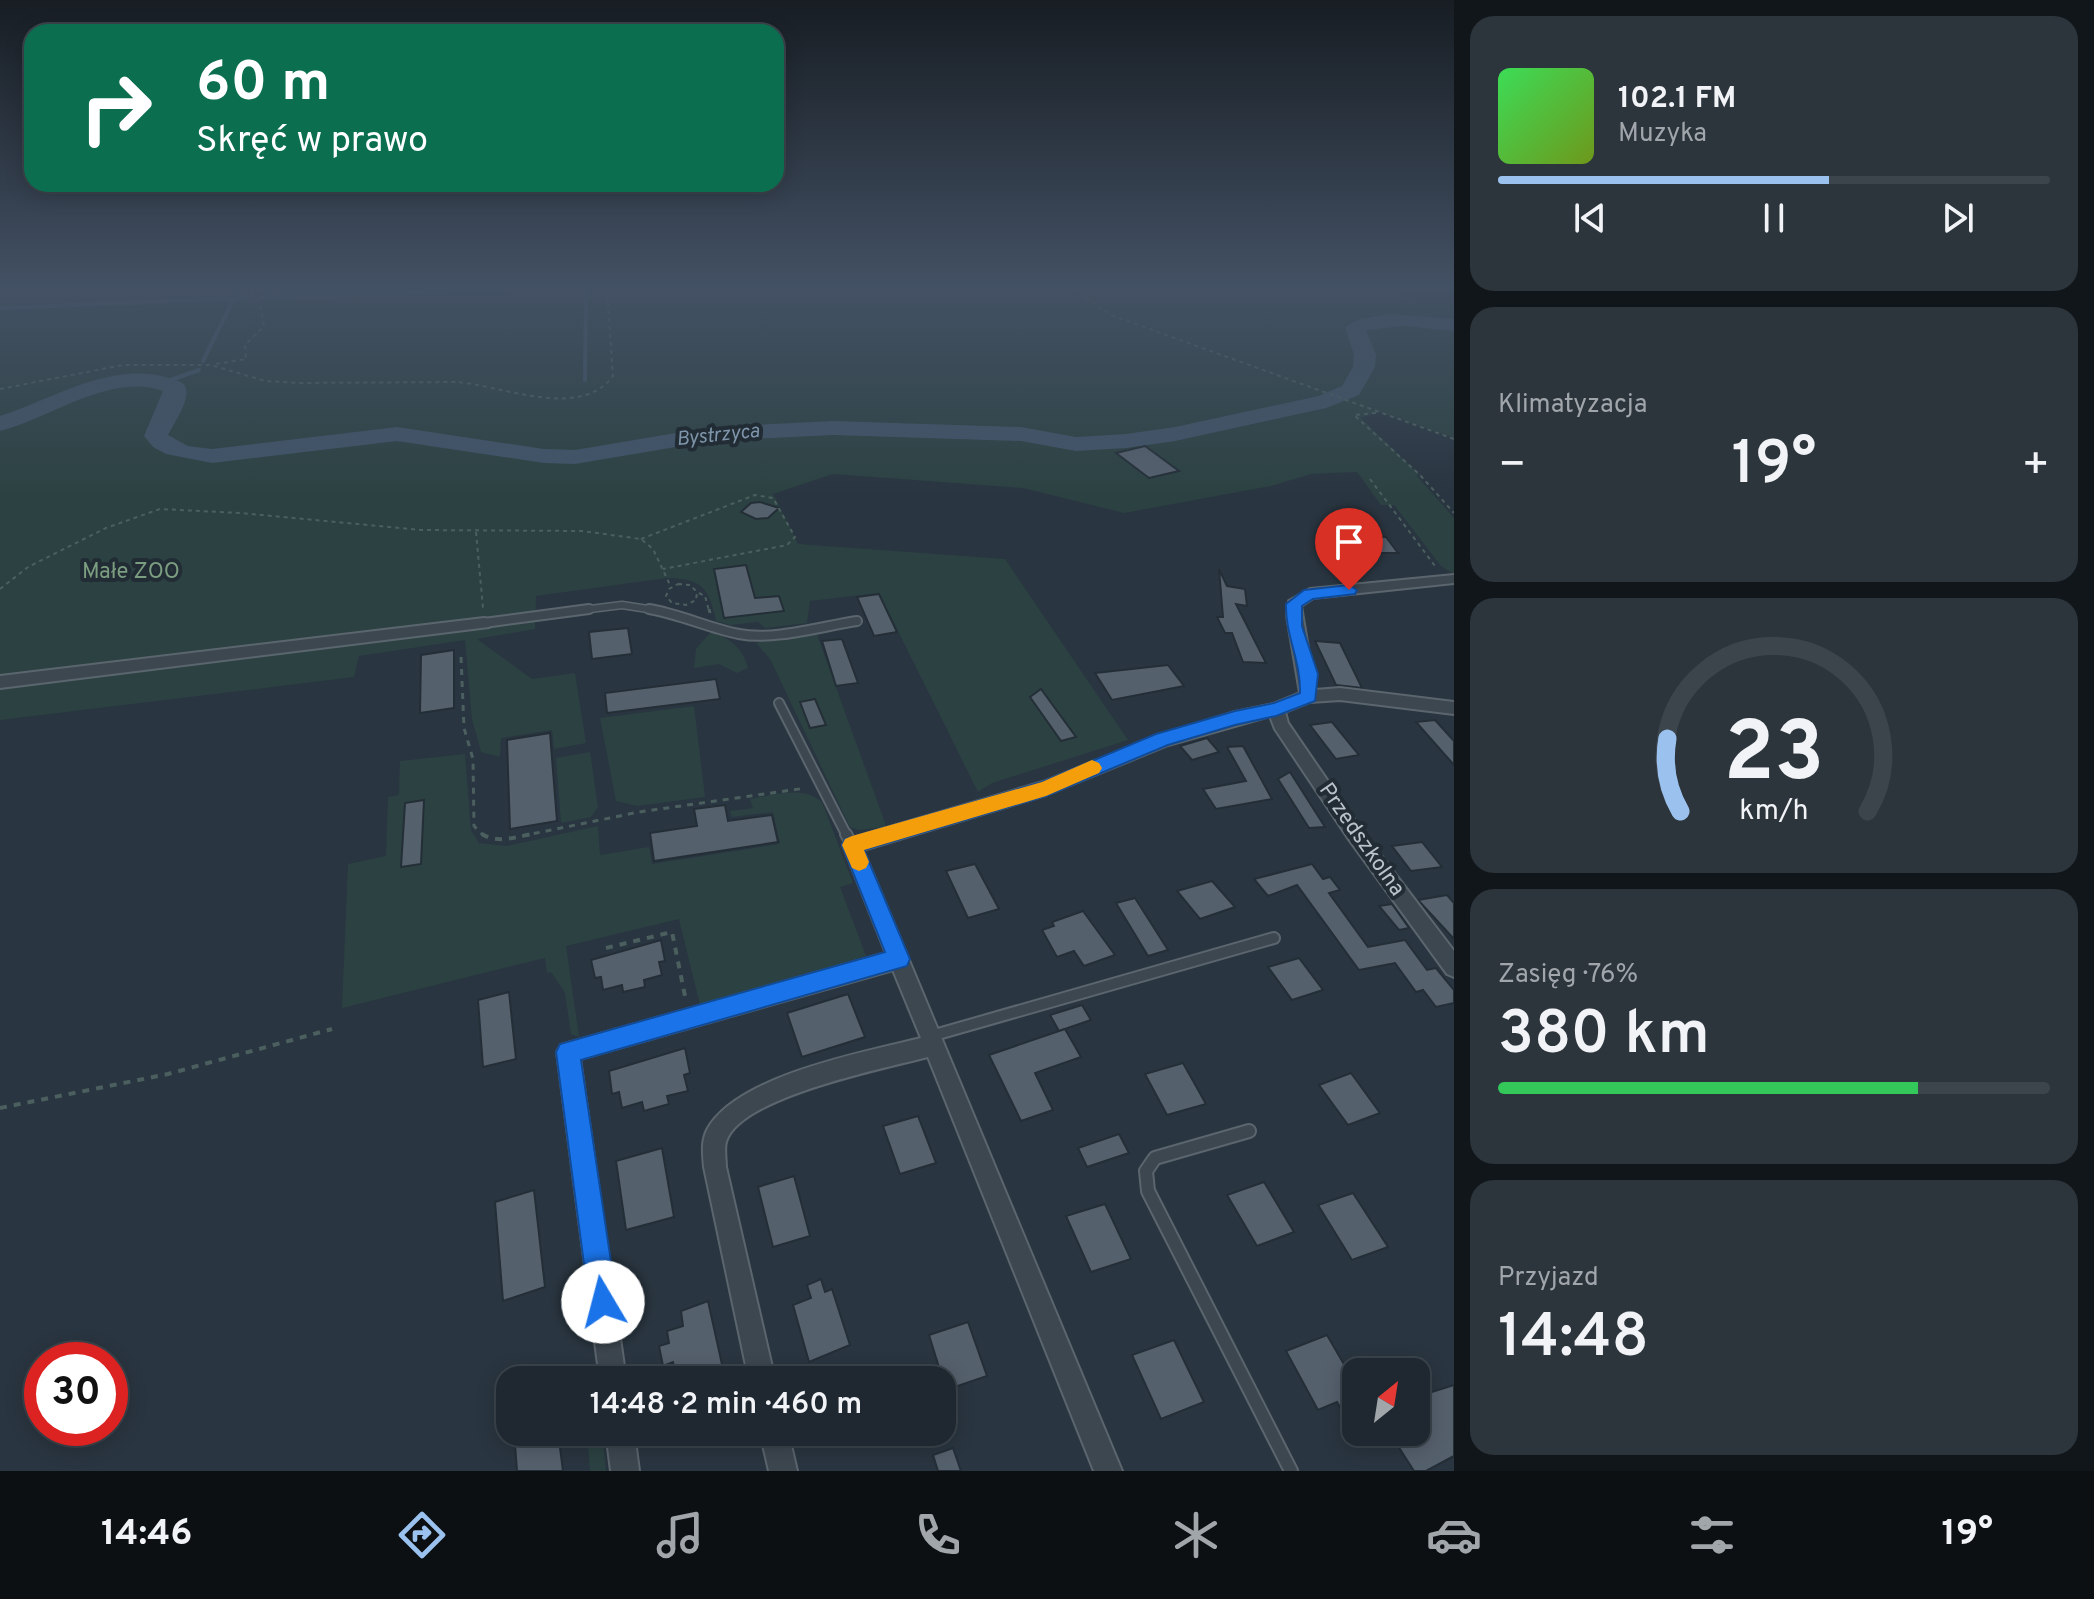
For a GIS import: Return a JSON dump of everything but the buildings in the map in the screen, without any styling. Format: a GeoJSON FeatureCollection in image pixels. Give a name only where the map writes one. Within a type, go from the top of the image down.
{"type":"FeatureCollection","features":[{"type":"Feature","properties":{"kind":"street"},"geometry":{"type":"LineString","coordinates":[[1308,696],[1309,674],[1293,626],[1294,604],[1300,598],[1310,594],[1449,579]]}},
{"type":"Feature","properties":{"kind":"street"},"geometry":{"type":"LineString","coordinates":[[0,682],[484,623]]}},
{"type":"Feature","properties":{"kind":"street"},"geometry":{"type":"LineString","coordinates":[[1108,1471],[852,845],[1046,788],[1163,740],[1276,709],[1308,696],[1340,694],[1454,708]]}},
{"type":"Feature","properties":{"kind":"street","name":"Przedszkolna"},"geometry":{"type":"LineString","coordinates":[[1276,709],[1281,725],[1354,833],[1454,967]]}},
{"type":"Feature","properties":{"kind":"street"},"geometry":{"type":"LineString","coordinates":[[611,1366],[568,1052],[899,959]]}},
{"type":"Feature","properties":{"kind":"street"},"geometry":{"type":"LineString","coordinates":[[759,1366],[715,1167],[715,1137],[729,1117],[752,1100],[786,1086],[932,1041]]}},
{"type":"Feature","properties":{"kind":"street"},"geometry":{"type":"LineString","coordinates":[[622,1446],[625,1471]]}},
{"type":"Feature","properties":{"kind":"street"},"geometry":{"type":"LineString","coordinates":[[777,1446],[783,1471]]}},
{"type":"Feature","properties":{"kind":"lane"},"geometry":{"type":"LineString","coordinates":[[484,623],[622,605],[672,613],[738,634],[757,636],[857,621]]}},
{"type":"Feature","properties":{"kind":"lane"},"geometry":{"type":"LineString","coordinates":[[779,703],[852,845]]}},
{"type":"Feature","properties":{"kind":"lane"},"geometry":{"type":"LineString","coordinates":[[932,1041],[1274,938]]}},
{"type":"Feature","properties":{"kind":"lane"},"geometry":{"type":"LineString","coordinates":[[1249,1131],[1155,1158],[1146,1171],[1148,1191],[1291,1471]]}},
{"type":"Feature","properties":{"kind":"path"},"geometry":{"type":"LineString","coordinates":[[0,389],[123,365],[211,365],[246,357]]}},
{"type":"Feature","properties":{"kind":"path"},"geometry":{"type":"LineString","coordinates":[[211,365],[265,381],[456,382],[496,386],[522,395],[570,399],[588,395],[607,384],[613,376],[612,357]]}},
{"type":"Feature","properties":{"kind":"path"},"geometry":{"type":"LineString","coordinates":[[1224,357],[1454,439]]}},
{"type":"Feature","properties":{"kind":"path"},"geometry":{"type":"LineString","coordinates":[[1380,413],[1354,415],[1420,475],[1454,513]]}},
{"type":"Feature","properties":{"kind":"path"},"geometry":{"type":"LineString","coordinates":[[1370,479],[1449,579]]}},
{"type":"Feature","properties":{"kind":"path"},"geometry":{"type":"LineString","coordinates":[[0,589],[28,567],[93,534],[160,509],[240,513],[421,530],[582,531],[641,539],[755,495],[773,498],[795,537],[787,545],[663,569]]}},
{"type":"Feature","properties":{"kind":"path"},"geometry":{"type":"LineString","coordinates":[[476,531],[484,623]]}},
{"type":"Feature","properties":{"kind":"path"},"geometry":{"type":"LineString","coordinates":[[641,539],[653,549],[671,587]]}},
{"type":"Feature","properties":{"kind":"path"},"geometry":{"type":"LineString","coordinates":[[671,587],[690,585],[705,596],[711,625]]}},
{"type":"Feature","properties":{"kind":"path"},"geometry":{"type":"LineString","coordinates":[[671,587],[666,596],[674,604],[686,605],[696,600],[697,592]]}},
{"type":"Feature","properties":{"kind":"path"},"geometry":{"type":"LineString","coordinates":[[461,657],[464,728],[473,759],[474,826],[486,838],[503,840],[639,812],[821,786]]}},
{"type":"Feature","properties":{"kind":"path"},"geometry":{"type":"LineString","coordinates":[[606,948],[672,932],[690,1020]]}},
{"type":"Feature","properties":{"kind":"path"},"geometry":{"type":"LineString","coordinates":[[0,1108],[168,1074],[332,1029]]}},
{"type":"Feature","properties":{"kind":"green space","name":"Małe ZOO"},"geometry":{"type":"Polygon","coordinates":[[[0,357],[1454,357],[1454,438],[1379,412],[1361,418],[1420,475],[1416,475],[1454,518],[1454,574],[1441,566],[1394,505],[1381,505],[1357,472],[1311,474],[1271,486],[1124,513],[1023,488],[833,474],[773,494],[798,544],[1005,559],[1128,740],[992,783],[978,792],[879,593],[810,601],[807,623],[765,628],[758,622],[730,625],[716,621],[707,593],[688,580],[667,578],[536,596],[535,629],[477,639],[532,679],[575,673],[586,743],[554,749],[552,730],[501,738],[500,757],[481,752],[472,719],[465,640],[359,656],[354,677],[0,720],[0,357]]]}},
{"type":"Feature","properties":{"kind":"green space"},"geometry":{"type":"Polygon","coordinates":[[[815,629],[886,827],[859,830],[850,827],[770,659],[756,643],[815,629]]]}},
{"type":"Feature","properties":{"kind":"green space"},"geometry":{"type":"Polygon","coordinates":[[[712,631],[735,645],[748,668],[737,673],[719,664],[694,668],[696,649],[712,631]]]}},
{"type":"Feature","properties":{"kind":"green space"},"geometry":{"type":"Polygon","coordinates":[[[694,706],[705,797],[637,806],[616,801],[600,718],[694,706]]]}},
{"type":"Feature","properties":{"kind":"green space"},"geometry":{"type":"Polygon","coordinates":[[[590,752],[598,807],[591,817],[561,823],[556,758],[590,752]]]}},
{"type":"Feature","properties":{"kind":"green space"},"geometry":{"type":"Polygon","coordinates":[[[465,754],[471,830],[479,843],[507,846],[598,826],[600,855],[649,847],[652,864],[780,844],[773,812],[732,817],[730,811],[753,808],[750,799],[778,794],[797,793],[814,797],[822,802],[853,883],[840,887],[866,956],[700,1005],[679,919],[566,946],[579,1037],[571,1034],[565,993],[552,973],[547,972],[545,958],[342,1008],[348,864],[386,856],[388,797],[399,795],[400,761],[465,754]]]}},
{"type":"Feature","properties":{"kind":"green space"},"geometry":{"type":"Polygon","coordinates":[[[588,1446],[603,1446],[606,1471],[590,1471],[588,1446]]]}},
{"type":"Feature","properties":{"kind":"waterway"},"geometry":{"type":"LineString","coordinates":[[203,361],[205,357]]}},
{"type":"Feature","properties":{"kind":"waterway"},"geometry":{"type":"LineString","coordinates":[[585,357],[585,380]]}},
{"type":"Feature","properties":{"kind":"waterway","name":"Bystrzyca"},"geometry":{"type":"LineString","coordinates":[[0,424],[88,391],[133,380],[155,381],[175,388],[174,398],[156,436],[161,442],[182,452],[212,456],[397,434],[544,456],[575,457],[711,434],[833,428],[1021,434],[1076,444],[1175,434],[1326,401],[1351,390],[1364,367],[1365,357]]}},
{"type":"Feature","properties":{"kind":"waterway"},"geometry":{"type":"LineString","coordinates":[[165,382],[199,370]]}},
{"type":"Feature","properties":{"kind":"slow traffic"},"geometry":{"type":"LineString","coordinates":[[859,862],[852,845],[1046,788],[1092,768]]}},
{"type":"Feature","properties":{"kind":"route"},"geometry":{"type":"LineString","coordinates":[[603,1302],[568,1052],[899,959],[852,845],[1046,788],[1163,740],[1276,709],[1308,696],[1309,674],[1293,626],[1294,604],[1310,594],[1349,590]]}}]}
